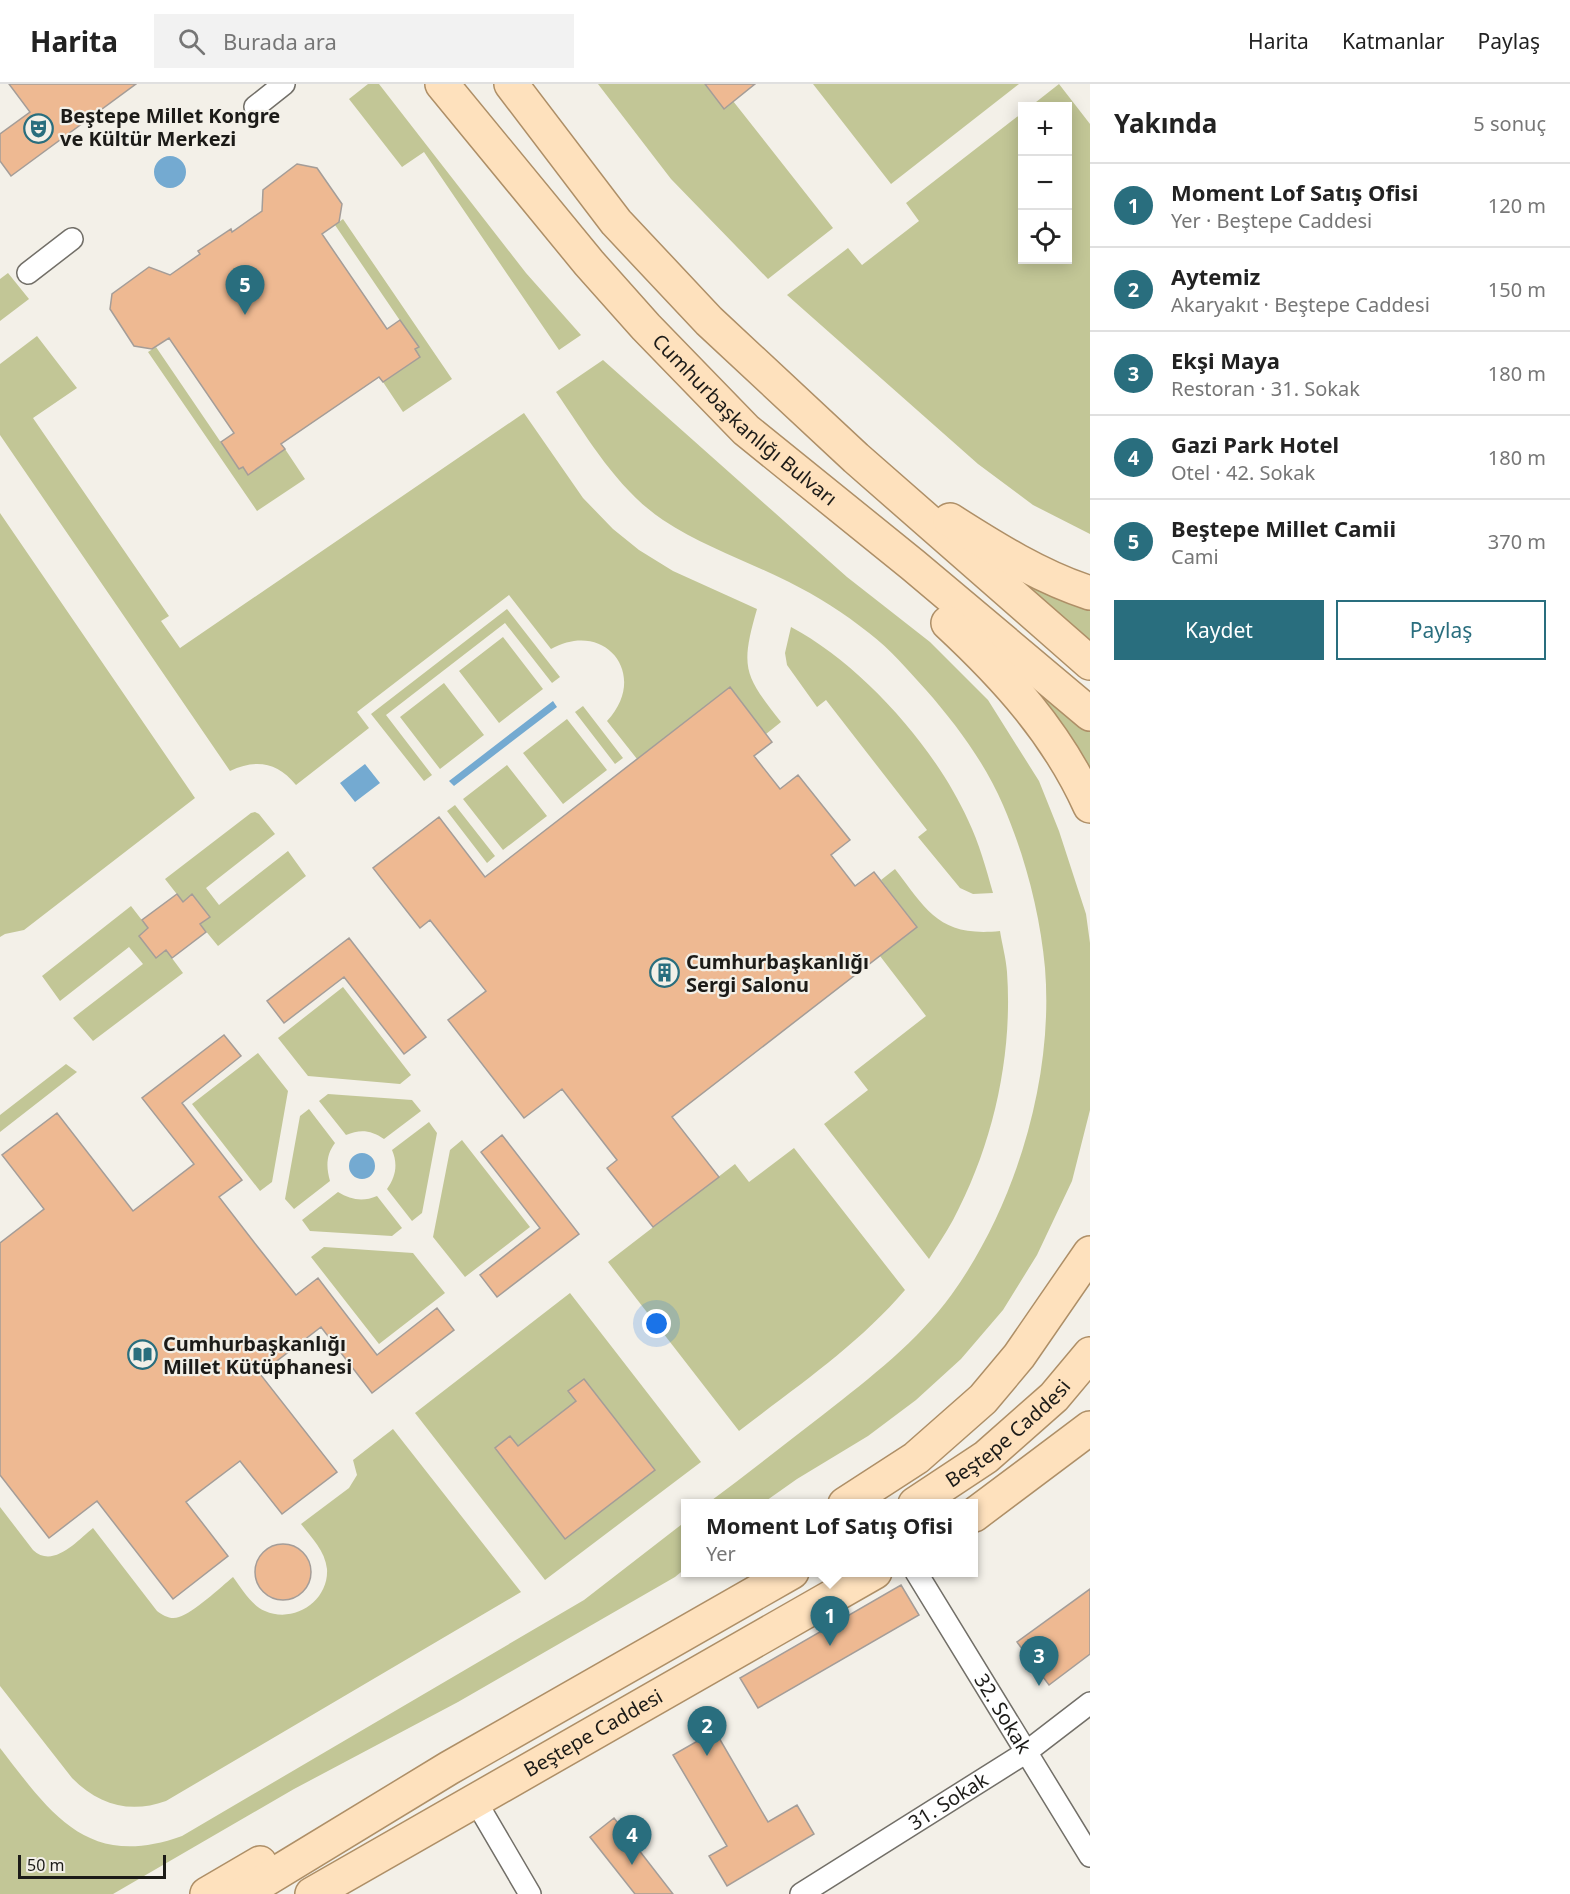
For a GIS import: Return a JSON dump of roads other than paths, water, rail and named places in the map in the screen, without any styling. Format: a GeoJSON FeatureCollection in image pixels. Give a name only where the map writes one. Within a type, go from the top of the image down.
{"type":"FeatureCollection","features":[{"type":"Feature","properties":{"kind":"main road","name":"Cumhurbaşkanlığı Bulvarı"},"geometry":{"type":"LineString","coordinates":[[442,84],[589,263],[646,327],[746,430],[913,565],[1090,714]]}},
{"type":"Feature","properties":{"kind":"main road"},"geometry":{"type":"LineString","coordinates":[[511,84],[616,222],[709,321],[856,458],[1090,663]]}},
{"type":"Feature","properties":{"kind":"main road"},"geometry":{"type":"LineString","coordinates":[[746,430],[804,498],[980,652],[1040,720],[1063,753],[1090,806]]}},
{"type":"Feature","properties":{"kind":"main road"},"geometry":{"type":"LineString","coordinates":[[856,458],[1020,562],[1070,587],[1090,593]]}},
{"type":"Feature","properties":{"kind":"main road"},"geometry":{"type":"LineString","coordinates":[[851,1499],[916,1458],[983,1399],[1018,1356],[1090,1253]]}},
{"type":"Feature","properties":{"kind":"main road","name":"Beştepe Caddesi"},"geometry":{"type":"LineString","coordinates":[[921,1499],[986,1457],[1054,1397],[1090,1354]]}},
{"type":"Feature","properties":{"kind":"main road"},"geometry":{"type":"LineString","coordinates":[[978,1512],[1090,1428]]}},
{"type":"Feature","properties":{"kind":"main road"},"geometry":{"type":"LineString","coordinates":[[978,1513],[1090,1455]]}},
{"type":"Feature","properties":{"kind":"main road"},"geometry":{"type":"LineString","coordinates":[[678,1637],[742,1577]]}},
{"type":"Feature","properties":{"kind":"main road","name":"Beştepe Caddesi"},"geometry":{"type":"LineString","coordinates":[[243,1894],[449,1768],[783,1577]]}},
{"type":"Feature","properties":{"kind":"main road","name":"Beştepe Caddesi"},"geometry":{"type":"LineString","coordinates":[[312,1894],[866,1577]]}},
{"type":"Feature","properties":{"kind":"main road"},"geometry":{"type":"LineString","coordinates":[[207,1894],[280,1851],[449,1768]]}},
{"type":"Feature","properties":{"kind":"main road"},"geometry":{"type":"LineString","coordinates":[[357,1894],[446,1841],[475,1800]]}},
{"type":"Feature","properties":{"kind":"street"},"geometry":{"type":"LineString","coordinates":[[255,107],[284,84]]}},
{"type":"Feature","properties":{"kind":"street"},"geometry":{"type":"LineString","coordinates":[[28,273],[72,239]]}},
{"type":"Feature","properties":{"kind":"street","name":"32. Sokak"},"geometry":{"type":"LineString","coordinates":[[919,1577],[1090,1856]]}},
{"type":"Feature","properties":{"kind":"street","name":"31. Sokak"},"geometry":{"type":"LineString","coordinates":[[801,1894],[1025,1753],[1090,1703]]}},
{"type":"Feature","properties":{"kind":"street"},"geometry":{"type":"LineString","coordinates":[[475,1800],[530,1894]]}},
{"type":"Feature","properties":{"kind":"water"},"geometry":{"type":"Polygon","coordinates":[[[170,156],[181,161],[186,172],[181,183],[170,188],[159,183],[154,172],[159,161],[170,156]]]}},
{"type":"Feature","properties":{"kind":"water"},"geometry":{"type":"Polygon","coordinates":[[[553,701],[557,707],[454,786],[449,781],[553,701]]]}},
{"type":"Feature","properties":{"kind":"water"},"geometry":{"type":"Polygon","coordinates":[[[365,764],[380,783],[355,802],[340,783],[365,764]]]}},
{"type":"Feature","properties":{"kind":"water"},"geometry":{"type":"Polygon","coordinates":[[[362,1153],[371,1157],[375,1166],[371,1175],[362,1179],[353,1175],[349,1166],[353,1157],[362,1153]]]}},
{"type":"Feature","properties":{"kind":"place","name":"Beştepe Millet Kongre ve Kültür Merkezi"},"geometry":{"type":"Point","coordinates":[39,128]}},
{"type":"Feature","properties":{"kind":"place","name":"Beştepe Millet Camii"},"geometry":{"type":"Point","coordinates":[245,315]}},
{"type":"Feature","properties":{"kind":"place","name":"Cumhurbaşkanlığı Sergi Salonu"},"geometry":{"type":"Point","coordinates":[665,973]}},
{"type":"Feature","properties":{"kind":"place","name":"Cumhurbaşkanlığı Millet Kütüphanesi"},"geometry":{"type":"Point","coordinates":[142,1355]}},
{"type":"Feature","properties":{"kind":"place","name":"Moment Lof Satış Ofisi"},"geometry":{"type":"Point","coordinates":[830,1646]}},
{"type":"Feature","properties":{"kind":"place","name":"Ekşi Maya"},"geometry":{"type":"Point","coordinates":[1039,1686]}},
{"type":"Feature","properties":{"kind":"place","name":"Aytemiz"},"geometry":{"type":"Point","coordinates":[707,1756]}},
{"type":"Feature","properties":{"kind":"place","name":"Gazi Park Hotel"},"geometry":{"type":"Point","coordinates":[632,1865]}}]}
